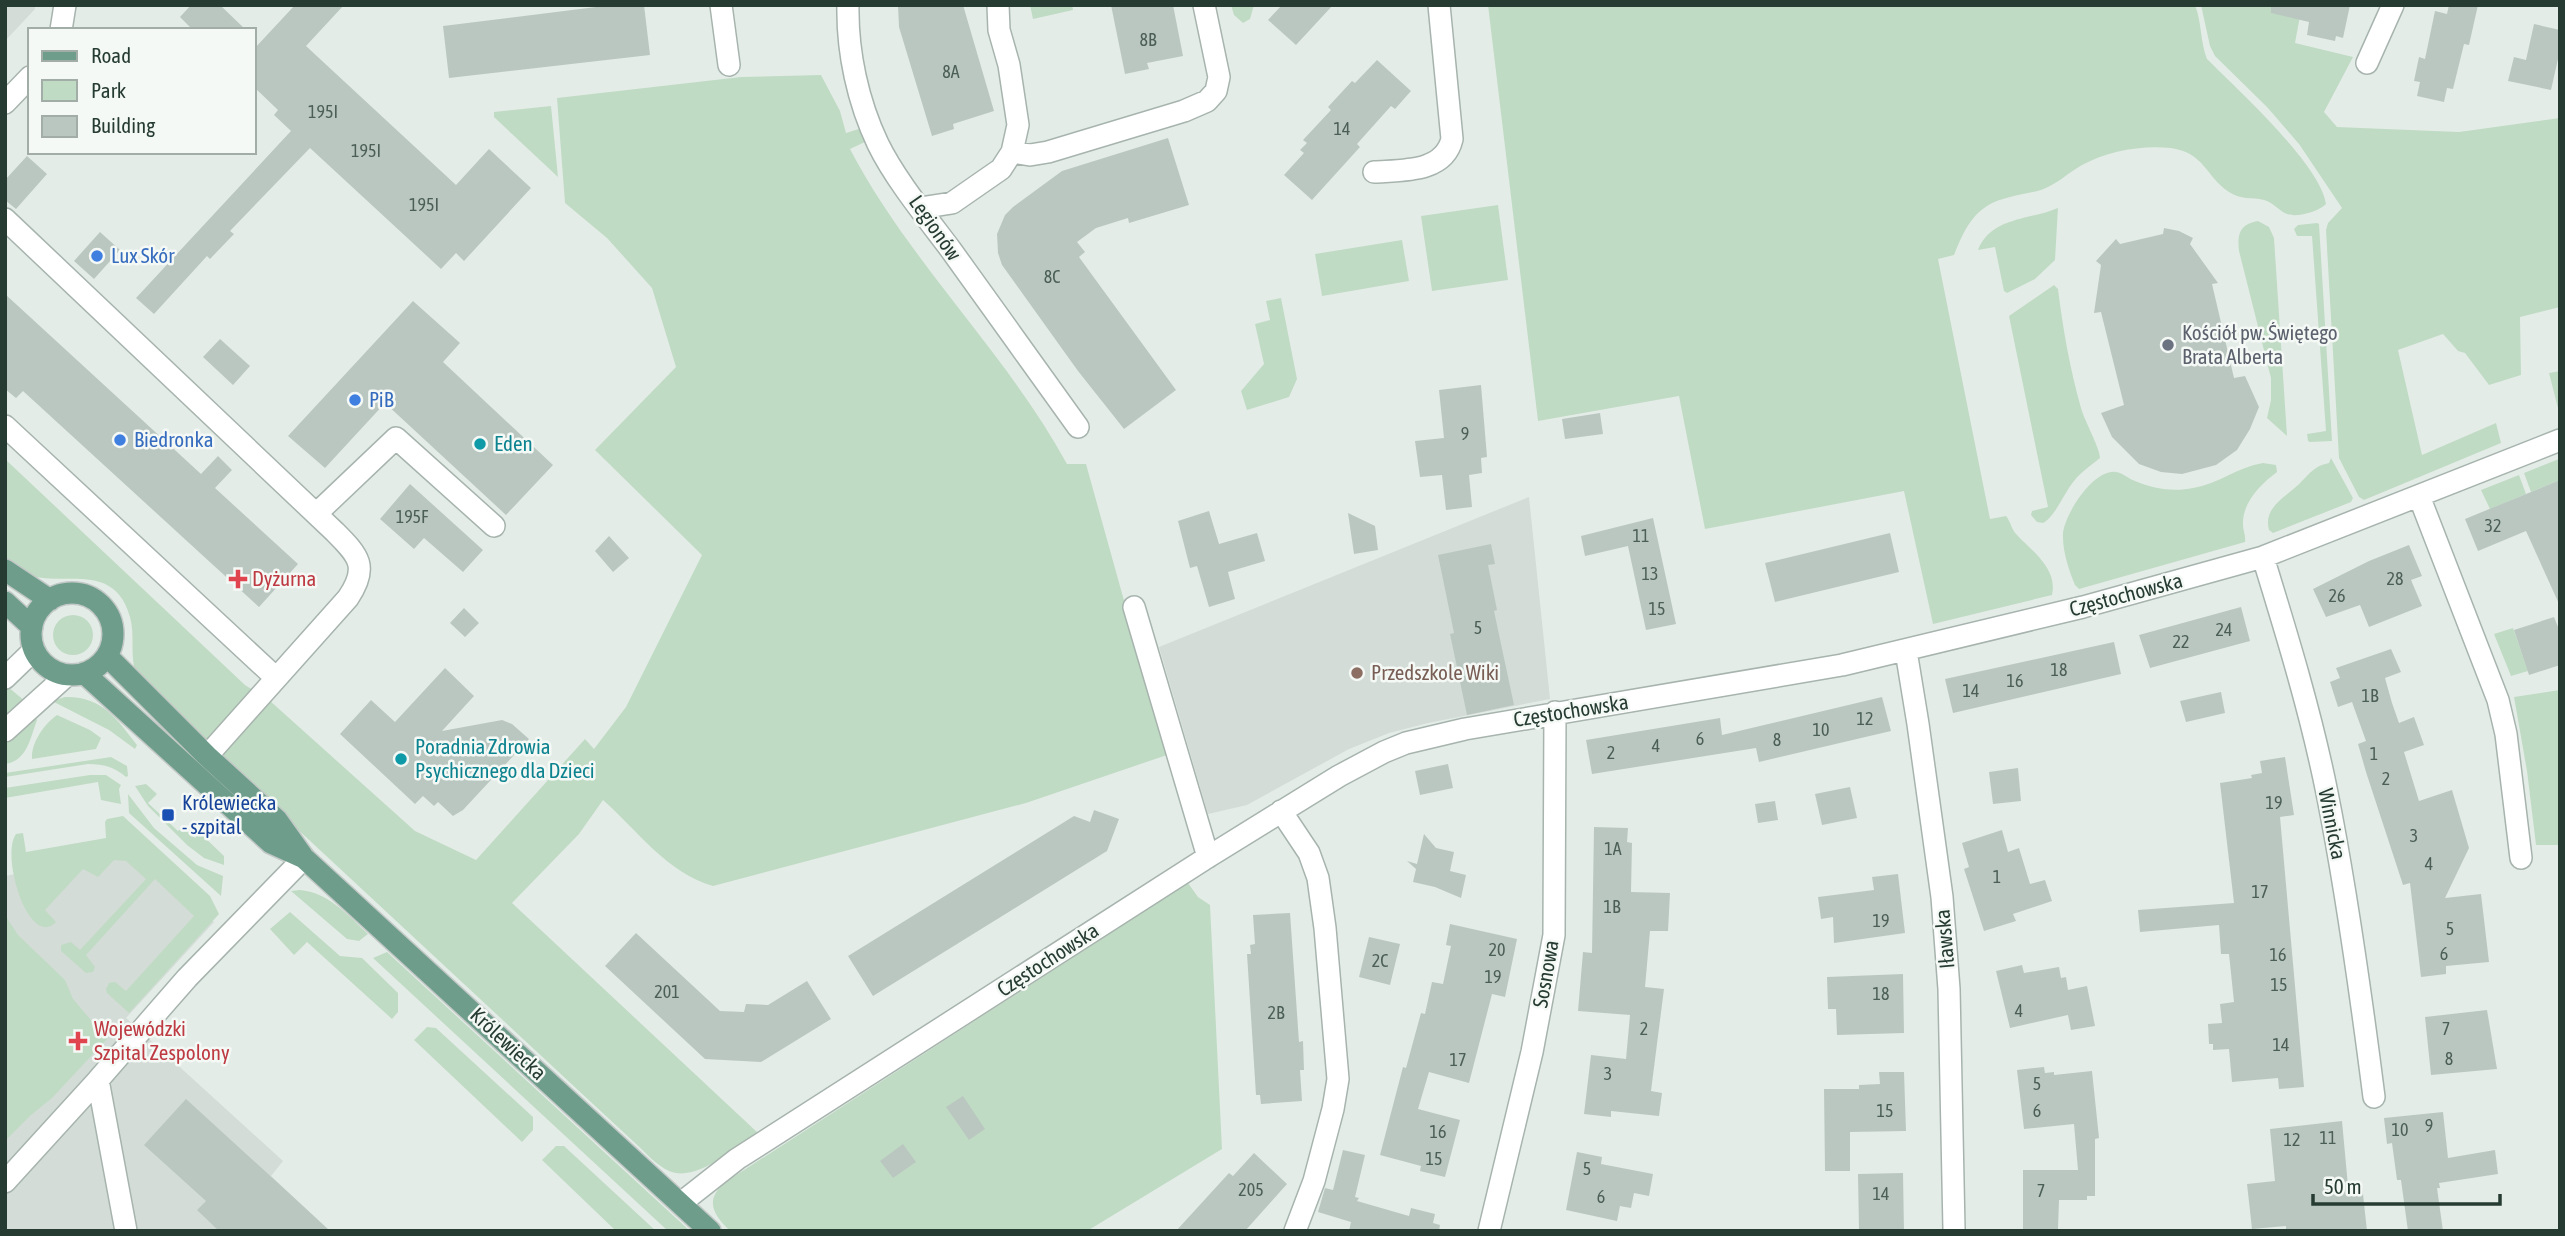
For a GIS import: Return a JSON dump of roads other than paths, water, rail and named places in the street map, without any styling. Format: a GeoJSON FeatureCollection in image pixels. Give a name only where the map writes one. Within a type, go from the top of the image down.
{"type":"FeatureCollection","features":[{"type":"Feature","properties":{"kind":"main road"},"geometry":{"type":"LineString","coordinates":[[5,570],[50,600]]}},
{"type":"Feature","properties":{"kind":"main road"},"geometry":{"type":"LineString","coordinates":[[79,594],[97,602],[104,609],[113,627],[111,647],[107,656],[93,669],[76,674],[47,667],[34,650],[32,627],[35,617],[50,600],[58,596],[79,594]]}},
{"type":"Feature","properties":{"kind":"main road"},"geometry":{"type":"LineString","coordinates":[[5,602],[32,627]]}},
{"type":"Feature","properties":{"kind":"main road","name":"Królewiecka"},"geometry":{"type":"LineString","coordinates":[[107,656],[207,756],[278,820],[304,858],[710,1231]]}},
{"type":"Feature","properties":{"kind":"main road","name":"Królewiecka"},"geometry":{"type":"LineString","coordinates":[[76,674],[271,843],[304,858]]}},
{"type":"Feature","properties":{"kind":"street"},"geometry":{"type":"LineString","coordinates":[[61,28],[65,5]]}},
{"type":"Feature","properties":{"kind":"street"},"geometry":{"type":"LineString","coordinates":[[721,5],[729,65]]}},
{"type":"Feature","properties":{"kind":"street","name":"Legionów"},"geometry":{"type":"LineString","coordinates":[[848,5],[851,54],[862,100],[879,146],[920,208],[1078,427]]}},
{"type":"Feature","properties":{"kind":"street"},"geometry":{"type":"LineString","coordinates":[[920,208],[952,203],[1001,169],[1012,152],[1018,125],[1009,65],[999,30],[998,5]]}},
{"type":"Feature","properties":{"kind":"street"},"geometry":{"type":"LineString","coordinates":[[1012,152],[1030,155],[1048,152],[1184,111],[1207,101],[1216,91],[1218,70],[1204,5]]}},
{"type":"Feature","properties":{"kind":"street"},"geometry":{"type":"LineString","coordinates":[[1374,172],[1411,169],[1433,163],[1442,159],[1450,146],[1452,139],[1438,5]]}},
{"type":"Feature","properties":{"kind":"street"},"geometry":{"type":"LineString","coordinates":[[2367,63],[2393,5]]}},
{"type":"Feature","properties":{"kind":"street"},"geometry":{"type":"LineString","coordinates":[[5,103],[28,79]]}},
{"type":"Feature","properties":{"kind":"street"},"geometry":{"type":"LineString","coordinates":[[5,219],[346,543],[359,563],[360,578],[348,598],[207,756]]}},
{"type":"Feature","properties":{"kind":"street"},"geometry":{"type":"LineString","coordinates":[[5,426],[275,677]]}},
{"type":"Feature","properties":{"kind":"street"},"geometry":{"type":"LineString","coordinates":[[316,514],[396,438],[494,526]]}},
{"type":"Feature","properties":{"kind":"street","name":"Częstochowska"},"geometry":{"type":"LineString","coordinates":[[681,1203],[737,1159],[1208,857],[1361,763],[1406,743],[1555,712],[1728,685],[1906,651],[2120,597],[2263,557],[2560,440]]}},
{"type":"Feature","properties":{"kind":"street"},"geometry":{"type":"LineString","coordinates":[[2419,496],[2498,700],[2506,734],[2521,858]]}},
{"type":"Feature","properties":{"kind":"street","name":"Winnicka"},"geometry":{"type":"LineString","coordinates":[[2263,557],[2307,704],[2327,792],[2353,933],[2374,1097]]}},
{"type":"Feature","properties":{"kind":"street"},"geometry":{"type":"LineString","coordinates":[[1134,607],[1208,857]]}},
{"type":"Feature","properties":{"kind":"street"},"geometry":{"type":"LineString","coordinates":[[5,678],[34,650]]}},
{"type":"Feature","properties":{"kind":"street","name":"Iławska"},"geometry":{"type":"LineString","coordinates":[[1906,651],[1919,724],[1942,897],[1949,989],[1954,1229]]}},
{"type":"Feature","properties":{"kind":"street"},"geometry":{"type":"LineString","coordinates":[[5,731],[76,674]]}},
{"type":"Feature","properties":{"kind":"street","name":"Sosnowa"},"geometry":{"type":"LineString","coordinates":[[1489,1231],[1532,1052],[1554,935],[1555,712]]}},
{"type":"Feature","properties":{"kind":"street"},"geometry":{"type":"LineString","coordinates":[[1281,811],[1309,853],[1318,878],[1338,1079],[1333,1110],[1314,1181],[1295,1231]]}},
{"type":"Feature","properties":{"kind":"street"},"geometry":{"type":"LineString","coordinates":[[5,1182],[187,978],[304,858]]}},
{"type":"Feature","properties":{"kind":"street"},"geometry":{"type":"LineString","coordinates":[[98,1080],[126,1231]]}},
{"type":"Feature","properties":{"kind":"place","name":"Lux Skór"},"geometry":{"type":"Point","coordinates":[97,256]}},
{"type":"Feature","properties":{"kind":"place","name":"Kościół pw. Świętego Brata Alberta"},"geometry":{"type":"Point","coordinates":[2168,345]}},
{"type":"Feature","properties":{"kind":"place","name":"PiB"},"geometry":{"type":"Point","coordinates":[355,400]}},
{"type":"Feature","properties":{"kind":"place","name":"Biedronka"},"geometry":{"type":"Point","coordinates":[120,440]}},
{"type":"Feature","properties":{"kind":"place","name":"Eden"},"geometry":{"type":"Point","coordinates":[480,444]}},
{"type":"Feature","properties":{"kind":"place","name":"Dyżurna"},"geometry":{"type":"Point","coordinates":[238,579]}},
{"type":"Feature","properties":{"kind":"place","name":"Przedszkole Wiki"},"geometry":{"type":"Point","coordinates":[1357,673]}},
{"type":"Feature","properties":{"kind":"place","name":"Poradnia Zdrowia Psychicznego dla Dzieci"},"geometry":{"type":"Point","coordinates":[401,759]}},
{"type":"Feature","properties":{"kind":"place","name":"Królewiecka - szpital"},"geometry":{"type":"Point","coordinates":[168,815]}},
{"type":"Feature","properties":{"kind":"place","name":"Wojewódzki Szpital Zespolony"},"geometry":{"type":"Point","coordinates":[78,1041]}}]}
